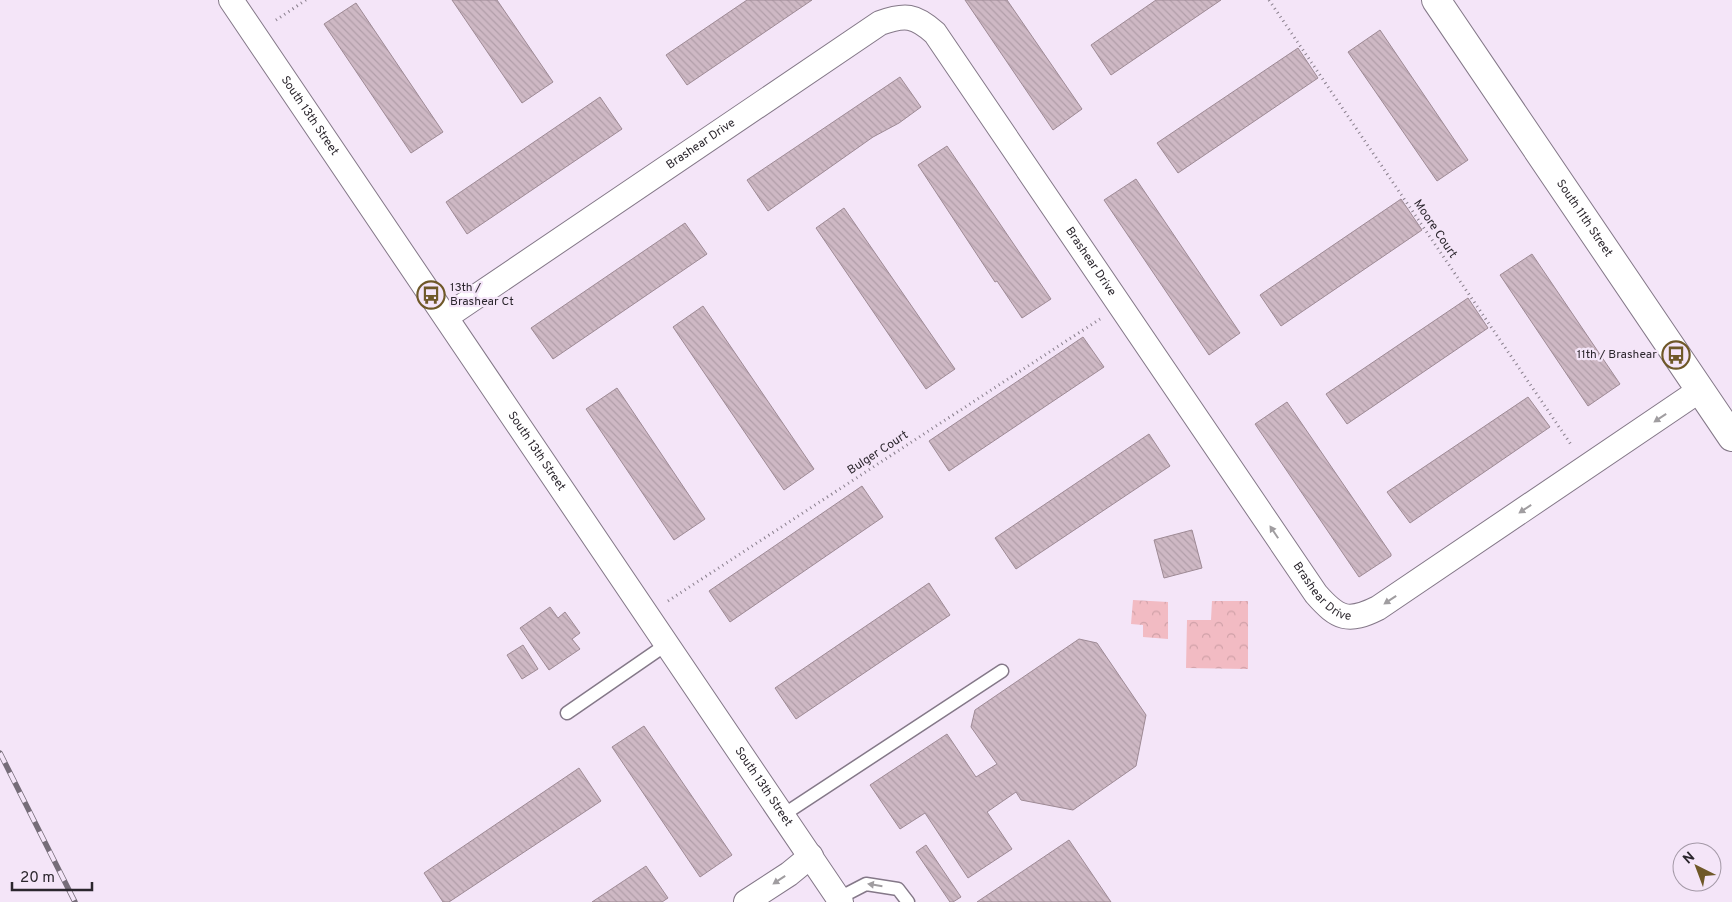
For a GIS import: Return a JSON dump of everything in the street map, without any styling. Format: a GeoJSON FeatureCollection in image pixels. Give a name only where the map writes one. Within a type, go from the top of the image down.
{"type":"FeatureCollection","features":[{"type":"Feature","properties":{"kind":"street","name":"South 13th Street"},"geometry":{"type":"LineString","coordinates":[[231,0],[840,900]]}},
{"type":"Feature","properties":{"kind":"street","name":"South 11th Street"},"geometry":{"type":"LineString","coordinates":[[1436,0],[1732,437]]}},
{"type":"Feature","properties":{"kind":"street","name":"Brashear Drive"},"geometry":{"type":"LineString","coordinates":[[446,317],[880,23],[898,17],[911,18],[922,22],[935,32],[1316,594],[1330,610],[1341,616],[1362,616],[1378,608],[1700,390]]}},
{"type":"Feature","properties":{"kind":"street"},"geometry":{"type":"LineString","coordinates":[[746,902],[811,856]]}},
{"type":"Feature","properties":{"kind":"lane"},"geometry":{"type":"LineString","coordinates":[[568,713],[667,644]]}},
{"type":"Feature","properties":{"kind":"lane"},"geometry":{"type":"LineString","coordinates":[[783,815],[1002,671]]}},
{"type":"Feature","properties":{"kind":"lane"},"geometry":{"type":"LineString","coordinates":[[840,900],[866,884],[898,889],[908,902]]}},
{"type":"Feature","properties":{"kind":"path"},"geometry":{"type":"LineString","coordinates":[[254,34],[306,0]]}},
{"type":"Feature","properties":{"kind":"path","name":"Moore Court"},"geometry":{"type":"LineString","coordinates":[[1269,0],[1587,468]]}},
{"type":"Feature","properties":{"kind":"path","name":"Bulger Court"},"geometry":{"type":"LineString","coordinates":[[647,615],[1119,306]]}},
{"type":"Feature","properties":{"kind":"green space"},"geometry":{"type":"Polygon","coordinates":[[[1133,600],[1168,602],[1168,639],[1143,637],[1143,625],[1131,624],[1133,600]]]}},
{"type":"Feature","properties":{"kind":"green space"},"geometry":{"type":"Polygon","coordinates":[[[1212,601],[1248,601],[1248,669],[1186,668],[1187,620],[1211,620],[1212,601]]]}},
{"type":"Feature","properties":{"kind":"building"},"geometry":{"type":"Polygon","coordinates":[[[452,0],[497,0],[553,82],[522,103],[452,0]]]}},
{"type":"Feature","properties":{"kind":"building"},"geometry":{"type":"Polygon","coordinates":[[[747,0],[812,0],[687,85],[666,55],[747,0]]]}},
{"type":"Feature","properties":{"kind":"building"},"geometry":{"type":"Polygon","coordinates":[[[965,0],[1007,0],[1082,109],[1053,130],[965,0]]]}},
{"type":"Feature","properties":{"kind":"building"},"geometry":{"type":"Polygon","coordinates":[[[1156,0],[1221,0],[1111,75],[1091,45],[1156,0]]]}},
{"type":"Feature","properties":{"kind":"building"},"geometry":{"type":"Polygon","coordinates":[[[356,3],[443,132],[411,153],[324,24],[356,3]]]}},
{"type":"Feature","properties":{"kind":"building"},"geometry":{"type":"Polygon","coordinates":[[[1380,30],[1468,160],[1437,181],[1348,52],[1380,30]]]}},
{"type":"Feature","properties":{"kind":"building"},"geometry":{"type":"Polygon","coordinates":[[[1298,48],[1318,78],[1178,173],[1157,143],[1298,48]]]}},
{"type":"Feature","properties":{"kind":"building"},"geometry":{"type":"Polygon","coordinates":[[[900,77],[921,107],[899,123],[873,137],[768,211],[747,180],[900,77]]]}},
{"type":"Feature","properties":{"kind":"building"},"geometry":{"type":"Polygon","coordinates":[[[600,97],[622,129],[467,234],[446,202],[600,97]]]}},
{"type":"Feature","properties":{"kind":"building"},"geometry":{"type":"Polygon","coordinates":[[[947,146],[1051,299],[1022,318],[997,281],[995,282],[918,165],[947,146]]]}},
{"type":"Feature","properties":{"kind":"building"},"geometry":{"type":"Polygon","coordinates":[[[1136,179],[1240,333],[1209,355],[1104,200],[1136,179]]]}},
{"type":"Feature","properties":{"kind":"building"},"geometry":{"type":"Polygon","coordinates":[[[1401,199],[1422,230],[1281,326],[1260,295],[1401,199]]]}},
{"type":"Feature","properties":{"kind":"building"},"geometry":{"type":"Polygon","coordinates":[[[844,208],[955,369],[926,389],[816,228],[844,208]]]}},
{"type":"Feature","properties":{"kind":"building"},"geometry":{"type":"Polygon","coordinates":[[[685,223],[707,254],[553,359],[531,328],[685,223]]]}},
{"type":"Feature","properties":{"kind":"building"},"geometry":{"type":"Polygon","coordinates":[[[1532,254],[1620,384],[1588,406],[1500,275],[1532,254]]]}},
{"type":"Feature","properties":{"kind":"building"},"geometry":{"type":"Polygon","coordinates":[[[1468,298],[1488,328],[1347,424],[1326,394],[1468,298]]]}},
{"type":"Feature","properties":{"kind":"building"},"geometry":{"type":"Polygon","coordinates":[[[703,306],[814,469],[784,490],[673,327],[703,306]]]}},
{"type":"Feature","properties":{"kind":"building"},"geometry":{"type":"Polygon","coordinates":[[[1083,337],[1104,367],[949,471],[929,441],[1083,337]]]}},
{"type":"Feature","properties":{"kind":"building"},"geometry":{"type":"Polygon","coordinates":[[[617,388],[705,519],[674,540],[586,409],[617,388]]]}},
{"type":"Feature","properties":{"kind":"building"},"geometry":{"type":"Polygon","coordinates":[[[1528,397],[1550,427],[1410,523],[1387,492],[1528,397]]]}},
{"type":"Feature","properties":{"kind":"building"},"geometry":{"type":"Polygon","coordinates":[[[1287,402],[1391,554],[1391,556],[1359,577],[1255,424],[1287,402]]]}},
{"type":"Feature","properties":{"kind":"building"},"geometry":{"type":"Polygon","coordinates":[[[1149,434],[1170,466],[1016,569],[995,538],[1149,434]]]}},
{"type":"Feature","properties":{"kind":"building"},"geometry":{"type":"Polygon","coordinates":[[[862,486],[883,517],[730,622],[709,591],[862,486]]]}},
{"type":"Feature","properties":{"kind":"building"},"geometry":{"type":"Polygon","coordinates":[[[1192,530],[1202,568],[1164,578],[1154,540],[1192,530]]]}},
{"type":"Feature","properties":{"kind":"building"},"geometry":{"type":"Polygon","coordinates":[[[929,583],[950,615],[796,719],[775,688],[929,583]]]}},
{"type":"Feature","properties":{"kind":"building"},"geometry":{"type":"Polygon","coordinates":[[[550,607],[558,618],[565,612],[580,633],[572,639],[580,649],[549,670],[520,628],[550,607]]]}},
{"type":"Feature","properties":{"kind":"building"},"geometry":{"type":"Polygon","coordinates":[[[1079,639],[1097,643],[1146,715],[1136,766],[1073,810],[1021,800],[1016,792],[987,812],[1012,849],[968,878],[925,813],[900,829],[870,785],[947,734],[976,777],[997,764],[971,727],[975,710],[1079,639]]]}},
{"type":"Feature","properties":{"kind":"building"},"geometry":{"type":"Polygon","coordinates":[[[523,645],[538,669],[522,679],[507,655],[523,645]]]}},
{"type":"Feature","properties":{"kind":"building"},"geometry":{"type":"Polygon","coordinates":[[[644,726],[732,855],[700,877],[612,747],[644,726]]]}},
{"type":"Feature","properties":{"kind":"building"},"geometry":{"type":"Polygon","coordinates":[[[579,768],[601,801],[449,902],[443,902],[424,873],[579,768]]]}},
{"type":"Feature","properties":{"kind":"building"},"geometry":{"type":"Polygon","coordinates":[[[1069,840],[1111,902],[977,902],[1069,840]]]}},
{"type":"Feature","properties":{"kind":"building"},"geometry":{"type":"Polygon","coordinates":[[[926,845],[961,897],[953,902],[950,902],[916,852],[926,845]]]}},
{"type":"Feature","properties":{"kind":"building"},"geometry":{"type":"Polygon","coordinates":[[[646,866],[668,898],[662,902],[592,902],[646,866]]]}},
{"type":"Feature","properties":{"kind":"railway"},"geometry":{"type":"LineString","coordinates":[[0,753],[75,902]]}},
{"type":"Feature","properties":{"kind":"place","name":"13th / Brashear Ct"},"geometry":{"type":"Point","coordinates":[431,295]}},
{"type":"Feature","properties":{"kind":"place","name":"11th / Brashear"},"geometry":{"type":"Point","coordinates":[1676,355]}}]}
